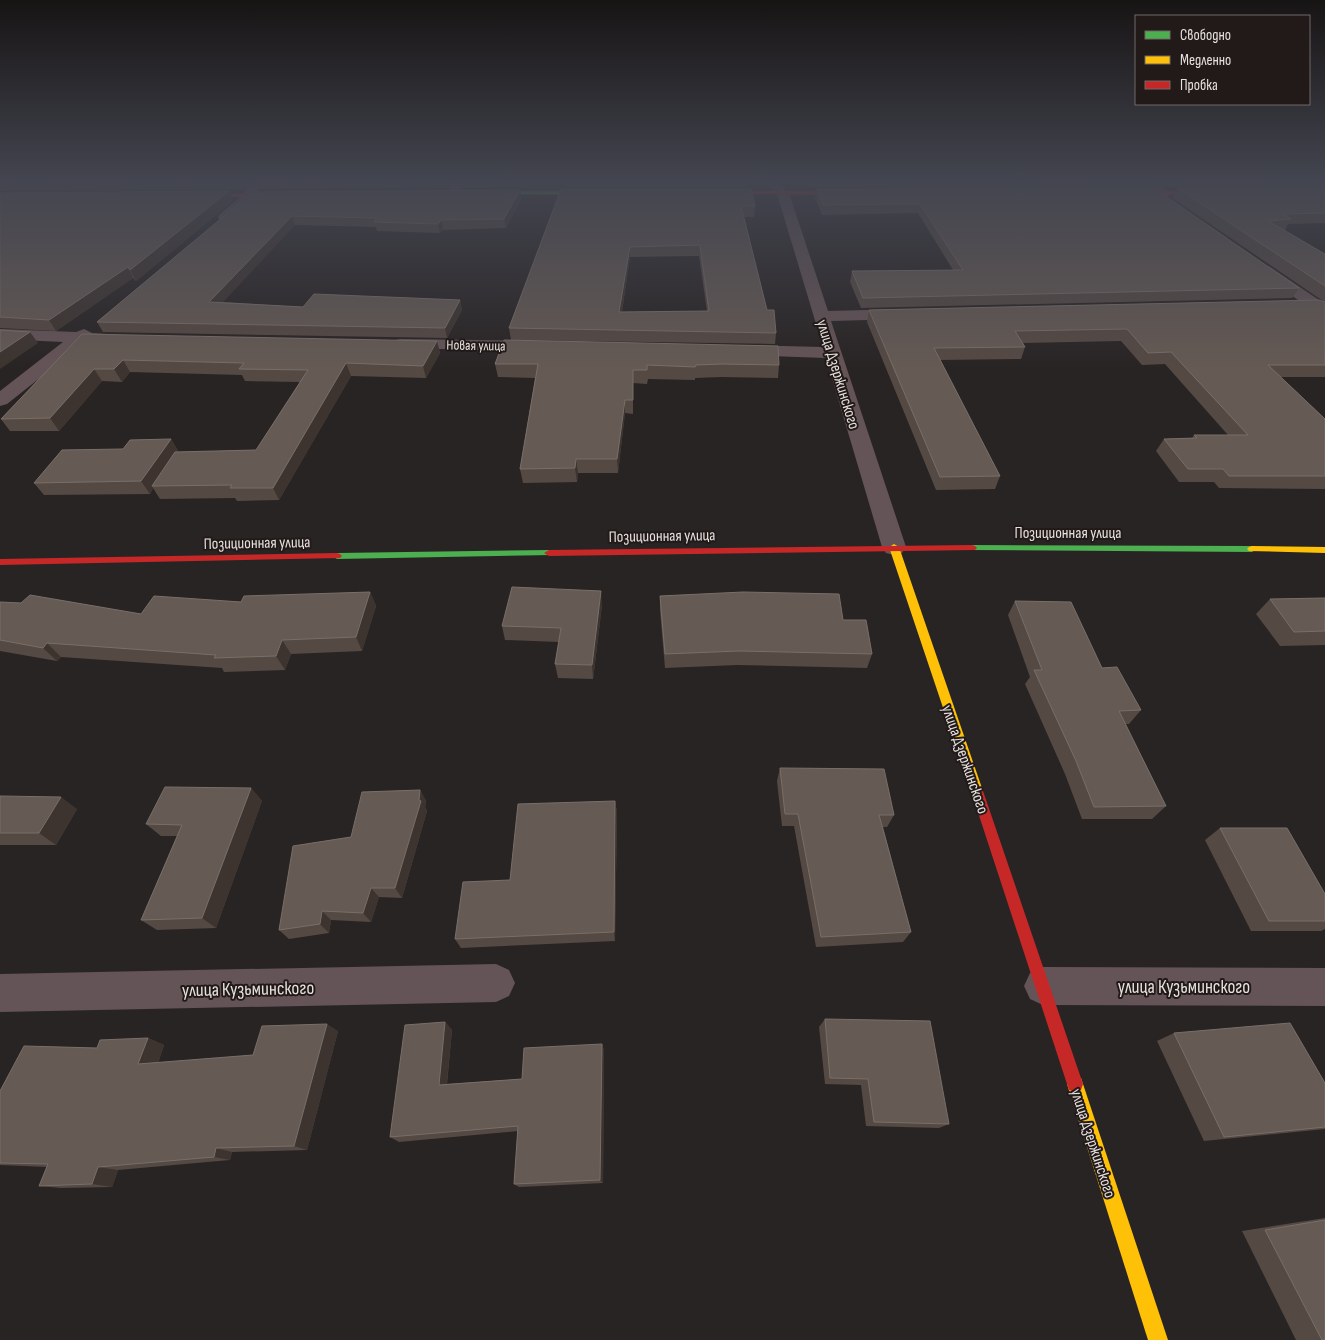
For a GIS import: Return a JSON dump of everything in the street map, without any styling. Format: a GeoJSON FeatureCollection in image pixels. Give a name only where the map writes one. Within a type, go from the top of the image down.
{"type":"FeatureCollection","features":[{"type":"Feature","properties":{"kind":"street","name":"улица Дзержинского"},"geometry":{"type":"LineString","coordinates":[[796,244],[821,316],[894,547],[1043,986],[1158,1340]]}},
{"type":"Feature","properties":{"kind":"street"},"geometry":{"type":"LineString","coordinates":[[1251,260],[1320,308]]}},
{"type":"Feature","properties":{"kind":"street"},"geometry":{"type":"LineString","coordinates":[[1285,306],[1320,308]]}},
{"type":"Feature","properties":{"kind":"street"},"geometry":{"type":"LineString","coordinates":[[821,316],[919,314]]}},
{"type":"Feature","properties":{"kind":"street"},"geometry":{"type":"LineString","coordinates":[[0,400],[101,320]]}},
{"type":"Feature","properties":{"kind":"street"},"geometry":{"type":"LineString","coordinates":[[0,334],[79,339],[128,339]]}},
{"type":"Feature","properties":{"kind":"street","name":"Новая улица"},"geometry":{"type":"LineString","coordinates":[[388,344],[557,346]]}},
{"type":"Feature","properties":{"kind":"street"},"geometry":{"type":"LineString","coordinates":[[725,350],[832,353]]}},
{"type":"Feature","properties":{"kind":"street","name":"Позиционная улица"},"geometry":{"type":"LineString","coordinates":[[0,562],[894,547],[1325,550]]}},
{"type":"Feature","properties":{"kind":"street","name":"улица Кузьминского"},"geometry":{"type":"LineString","coordinates":[[0,993],[496,983]]}},
{"type":"Feature","properties":{"kind":"street","name":"улица Кузьминского"},"geometry":{"type":"LineString","coordinates":[[1043,986],[1325,987]]}},
{"type":"Feature","properties":{"kind":"building"},"geometry":{"type":"Polygon","coordinates":[[[0,244],[163,244],[130,270],[128,267],[49,320],[0,317],[0,244]]]}},
{"type":"Feature","properties":{"kind":"building"},"geometry":{"type":"Polygon","coordinates":[[[191,244],[265,244],[209,302],[303,307],[314,294],[460,300],[445,328],[97,322],[191,244]]]}},
{"type":"Feature","properties":{"kind":"building"},"geometry":{"type":"Polygon","coordinates":[[[541,244],[750,244],[767,310],[774,310],[776,333],[509,328],[541,244]],[[700,245],[630,247],[619,312],[709,311],[700,245]]]}},
{"type":"Feature","properties":{"kind":"building"},"geometry":{"type":"Polygon","coordinates":[[[946,244],[1235,244],[1299,288],[863,298],[852,271],[963,270],[946,244]]]}},
{"type":"Feature","properties":{"kind":"building"},"geometry":{"type":"Polygon","coordinates":[[[1261,244],[1307,244],[1325,254],[1325,286],[1261,244]]]}},
{"type":"Feature","properties":{"kind":"building"},"geometry":{"type":"Polygon","coordinates":[[[1319,300],[1325,302],[1325,365],[1268,365],[1325,419],[1325,476],[1229,476],[1223,469],[1188,469],[1164,439],[1197,438],[1194,435],[1248,435],[1171,352],[1148,353],[1127,329],[1015,331],[1025,347],[934,348],[1000,476],[940,477],[869,310],[1319,300]]]}},
{"type":"Feature","properties":{"kind":"building"},"geometry":{"type":"Polygon","coordinates":[[[0,330],[30,332],[0,352],[0,330]]]}},
{"type":"Feature","properties":{"kind":"building"},"geometry":{"type":"Polygon","coordinates":[[[82,334],[437,341],[423,366],[346,363],[273,488],[230,488],[232,485],[152,486],[175,452],[256,450],[308,370],[239,369],[244,363],[123,360],[114,369],[94,369],[50,418],[1,419],[82,334]]]}},
{"type":"Feature","properties":{"kind":"building"},"geometry":{"type":"Polygon","coordinates":[[[504,340],[778,346],[779,365],[722,364],[696,365],[695,367],[647,365],[647,370],[633,370],[633,400],[625,400],[617,459],[576,459],[575,468],[520,469],[538,364],[495,364],[504,340]]]}},
{"type":"Feature","properties":{"kind":"building"},"geometry":{"type":"Polygon","coordinates":[[[171,439],[141,481],[34,483],[62,450],[123,449],[130,440],[171,439]]]}},
{"type":"Feature","properties":{"kind":"building"},"geometry":{"type":"Polygon","coordinates":[[[512,587],[601,591],[592,665],[555,664],[561,628],[502,626],[512,587]]]}},
{"type":"Feature","properties":{"kind":"building"},"geometry":{"type":"Polygon","coordinates":[[[370,592],[356,637],[282,640],[276,656],[214,658],[216,655],[47,643],[43,648],[0,640],[0,602],[21,603],[30,595],[141,614],[154,596],[241,602],[244,596],[370,592]]]}},
{"type":"Feature","properties":{"kind":"building"},"geometry":{"type":"Polygon","coordinates":[[[743,592],[839,594],[843,620],[866,620],[872,654],[739,651],[665,654],[660,596],[743,592]]]}},
{"type":"Feature","properties":{"kind":"building"},"geometry":{"type":"Polygon","coordinates":[[[1325,598],[1325,631],[1294,632],[1270,599],[1325,598]]]}},
{"type":"Feature","properties":{"kind":"building"},"geometry":{"type":"Polygon","coordinates":[[[1015,601],[1071,602],[1102,668],[1117,667],[1141,710],[1119,711],[1166,806],[1094,807],[1076,761],[1034,670],[1042,670],[1015,601]]]}},
{"type":"Feature","properties":{"kind":"building"},"geometry":{"type":"Polygon","coordinates":[[[780,768],[884,769],[894,815],[879,815],[911,932],[821,937],[798,814],[785,814],[780,768]]]}},
{"type":"Feature","properties":{"kind":"building"},"geometry":{"type":"Polygon","coordinates":[[[165,787],[251,788],[202,918],[141,920],[182,825],[146,824],[165,787]]]}},
{"type":"Feature","properties":{"kind":"building"},"geometry":{"type":"Polygon","coordinates":[[[420,790],[419,800],[421,801],[395,888],[371,888],[363,913],[322,911],[320,924],[279,930],[293,846],[351,837],[362,792],[420,790]]]}},
{"type":"Feature","properties":{"kind":"building"},"geometry":{"type":"Polygon","coordinates":[[[0,796],[61,797],[39,833],[0,833],[0,796]]]}},
{"type":"Feature","properties":{"kind":"building"},"geometry":{"type":"Polygon","coordinates":[[[615,801],[614,932],[455,939],[463,882],[510,880],[518,804],[615,801]]]}},
{"type":"Feature","properties":{"kind":"building"},"geometry":{"type":"Polygon","coordinates":[[[1220,828],[1287,828],[1325,894],[1325,921],[1269,921],[1220,828]]]}},
{"type":"Feature","properties":{"kind":"building"},"geometry":{"type":"Polygon","coordinates":[[[825,1019],[930,1021],[949,1124],[874,1122],[868,1079],[830,1078],[825,1019]]]}},
{"type":"Feature","properties":{"kind":"building"},"geometry":{"type":"Polygon","coordinates":[[[445,1022],[439,1085],[522,1079],[524,1048],[602,1044],[600,1180],[514,1184],[518,1126],[390,1137],[405,1025],[445,1022]]]}},
{"type":"Feature","properties":{"kind":"building"},"geometry":{"type":"Polygon","coordinates":[[[1290,1023],[1325,1083],[1325,1127],[1224,1137],[1174,1033],[1290,1023]]]}},
{"type":"Feature","properties":{"kind":"building"},"geometry":{"type":"Polygon","coordinates":[[[327,1024],[294,1146],[216,1148],[214,1157],[98,1167],[92,1184],[39,1186],[48,1164],[0,1163],[0,1091],[24,1046],[97,1048],[100,1040],[148,1038],[138,1064],[253,1055],[262,1026],[327,1024]]]}},
{"type":"Feature","properties":{"kind":"building"},"geometry":{"type":"Polygon","coordinates":[[[1325,1220],[1325,1340],[1322,1340],[1265,1230],[1325,1220]]]}},
{"type":"Feature","properties":{"kind":"traffic: fast"},"geometry":{"type":"LineString","coordinates":[[972,548],[1252,549]]}},
{"type":"Feature","properties":{"kind":"traffic: fast"},"geometry":{"type":"LineString","coordinates":[[337,556],[549,553]]}},
{"type":"Feature","properties":{"kind":"traffic: slow"},"geometry":{"type":"LineString","coordinates":[[894,547],[977,791]]}},
{"type":"Feature","properties":{"kind":"traffic: slow"},"geometry":{"type":"LineString","coordinates":[[1252,549],[1325,550]]}},
{"type":"Feature","properties":{"kind":"traffic: slow"},"geometry":{"type":"LineString","coordinates":[[1075,1084],[1158,1340]]}},
{"type":"Feature","properties":{"kind":"traffic: jam"},"geometry":{"type":"LineString","coordinates":[[549,553],[972,548]]}},
{"type":"Feature","properties":{"kind":"traffic: jam"},"geometry":{"type":"LineString","coordinates":[[0,562],[337,556]]}},
{"type":"Feature","properties":{"kind":"traffic: jam"},"geometry":{"type":"LineString","coordinates":[[977,791],[1075,1084]]}}]}
